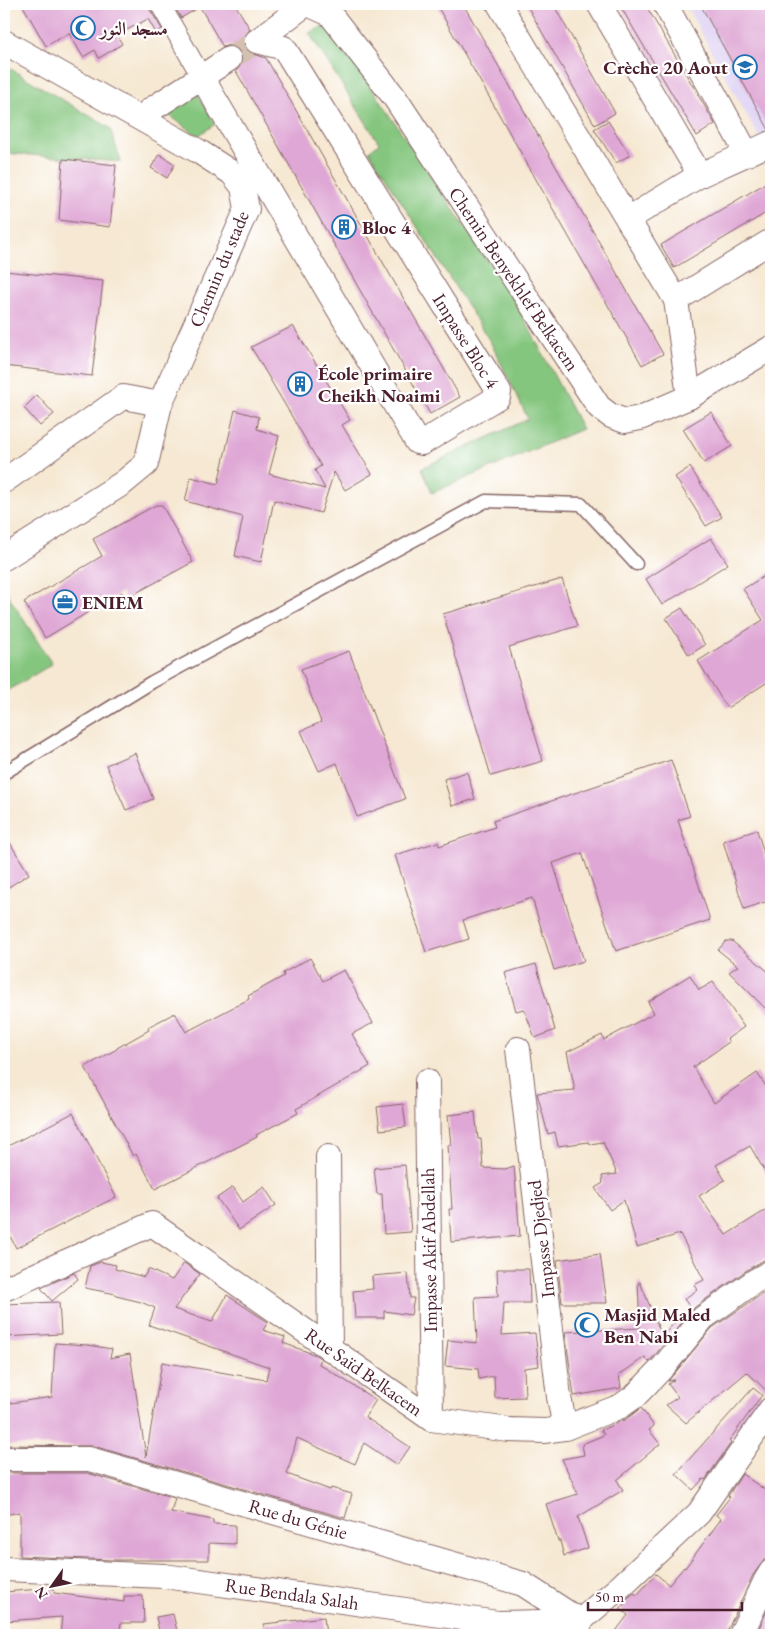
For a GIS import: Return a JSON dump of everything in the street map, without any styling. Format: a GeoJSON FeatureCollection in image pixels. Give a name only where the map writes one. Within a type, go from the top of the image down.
{"type":"FeatureCollection","features":[{"type":"Feature","properties":{"kind":"street"},"geometry":{"type":"LineString","coordinates":[[160,4],[232,130],[198,151]]}},
{"type":"Feature","properties":{"kind":"street","name":"Impasse Bloc 4"},"geometry":{"type":"LineString","coordinates":[[232,130],[417,442],[422,443],[498,397],[499,392],[284,48],[256,41],[307,4]]}},
{"type":"Feature","properties":{"kind":"street","name":"Chemin Benyekhlef Belkacem"},"geometry":{"type":"LineString","coordinates":[[307,4],[330,14],[395,98],[599,407],[611,416],[626,421],[640,418],[689,397],[771,348]]}},
{"type":"Feature","properties":{"kind":"street"},"geometry":{"type":"LineString","coordinates":[[500,4],[676,300],[689,397]]}},
{"type":"Feature","properties":{"kind":"street"},"geometry":{"type":"LineString","coordinates":[[599,4],[700,175]]}},
{"type":"Feature","properties":{"kind":"street"},"geometry":{"type":"LineString","coordinates":[[665,4],[747,154]]}},
{"type":"Feature","properties":{"kind":"street","name":"Chemin du stade"},"geometry":{"type":"LineString","coordinates":[[4,42],[198,151],[232,174],[243,187],[247,209],[160,404],[146,464],[123,483],[4,558]]}},
{"type":"Feature","properties":{"kind":"street"},"geometry":{"type":"LineString","coordinates":[[146,121],[149,111],[229,59]]}},
{"type":"Feature","properties":{"kind":"street"},"geometry":{"type":"LineString","coordinates":[[628,219],[700,175],[771,143]]}},
{"type":"Feature","properties":{"kind":"street"},"geometry":{"type":"LineString","coordinates":[[676,300],[771,240]]}},
{"type":"Feature","properties":{"kind":"street"},"geometry":{"type":"LineString","coordinates":[[4,481],[123,397],[160,404]]}},
{"type":"Feature","properties":{"kind":"street","name":"Impasse Djedjed"},"geometry":{"type":"LineString","coordinates":[[518,1050],[559,1397],[565,1428]]}},
{"type":"Feature","properties":{"kind":"street","name":"Impasse Akif Abdellah"},"geometry":{"type":"LineString","coordinates":[[427,1081],[431,1418]]}},
{"type":"Feature","properties":{"kind":"street"},"geometry":{"type":"LineString","coordinates":[[328,1157],[330,1348]]}},
{"type":"Feature","properties":{"kind":"street","name":"Rue Saïd Belkacem"},"geometry":{"type":"LineString","coordinates":[[4,1289],[152,1224],[431,1418],[508,1430],[546,1431],[565,1428],[621,1406],[635,1396],[664,1366],[702,1318],[771,1272]]}},
{"type":"Feature","properties":{"kind":"street"},"geometry":{"type":"LineString","coordinates":[[579,1628],[699,1513],[771,1409]]}},
{"type":"Feature","properties":{"kind":"street","name":"Rue du Génie"},"geometry":{"type":"LineString","coordinates":[[4,1460],[89,1459],[523,1584],[579,1628]]}},
{"type":"Feature","properties":{"kind":"street","name":"Rue Bendala Salah"},"geometry":{"type":"LineString","coordinates":[[4,1569],[164,1576],[498,1623],[579,1628]]}},
{"type":"Feature","properties":{"kind":"street"},"geometry":{"type":"LineString","coordinates":[[740,1635],[771,1572]]}},
{"type":"Feature","properties":{"kind":"lane"},"geometry":{"type":"LineString","coordinates":[[4,773],[152,682],[486,501],[581,504],[636,564]]}},
{"type":"Feature","properties":{"kind":"shaded area","name":"Crèche 20 Aout"},"geometry":{"type":"Polygon","coordinates":[[[685,4],[771,4],[771,130],[759,137],[685,4]]]}},
{"type":"Feature","properties":{"kind":"green space"},"geometry":{"type":"Polygon","coordinates":[[[329,24],[516,303],[582,429],[432,493],[422,468],[528,419],[491,343],[369,151],[379,143],[309,33],[329,24]]]}},
{"type":"Feature","properties":{"kind":"green space"},"geometry":{"type":"Polygon","coordinates":[[[4,65],[110,128],[121,162],[4,153],[4,65]]]}},
{"type":"Feature","properties":{"kind":"green space"},"geometry":{"type":"Polygon","coordinates":[[[195,89],[215,124],[198,136],[162,110],[195,89]]]}},
{"type":"Feature","properties":{"kind":"green space"},"geometry":{"type":"Polygon","coordinates":[[[4,589],[52,664],[4,693],[4,589]]]}},
{"type":"Feature","properties":{"kind":"building","name":"مسجد النور"},"geometry":{"type":"Polygon","coordinates":[[[22,4],[149,4],[150,10],[162,29],[156,33],[148,19],[117,35],[122,44],[99,58],[95,50],[83,57],[69,33],[46,46],[22,4]]]}},
{"type":"Feature","properties":{"kind":"building","name":"Bloc 4"},"geometry":{"type":"Polygon","coordinates":[[[173,4],[235,4],[250,29],[244,38],[246,49],[251,53],[266,58],[460,397],[430,414],[236,71],[241,65],[243,58],[241,52],[229,45],[223,47],[200,7],[181,18],[173,4]]]}},
{"type":"Feature","properties":{"kind":"building"},"geometry":{"type":"Polygon","coordinates":[[[436,4],[463,4],[663,354],[642,365],[436,4]]]}},
{"type":"Feature","properties":{"kind":"building"},"geometry":{"type":"Polygon","coordinates":[[[526,4],[553,4],[615,113],[595,125],[526,4]]]}},
{"type":"Feature","properties":{"kind":"building"},"geometry":{"type":"Polygon","coordinates":[[[619,4],[645,4],[715,124],[697,136],[619,4]]]}},
{"type":"Feature","properties":{"kind":"building","name":"Crèche 20 Aout"},"geometry":{"type":"Polygon","coordinates":[[[700,4],[762,4],[771,20],[771,129],[769,130],[700,4]]]}},
{"type":"Feature","properties":{"kind":"building"},"geometry":{"type":"Polygon","coordinates":[[[608,121],[630,155],[616,163],[594,129],[608,121]]]}},
{"type":"Feature","properties":{"kind":"building"},"geometry":{"type":"Polygon","coordinates":[[[159,154],[175,164],[167,178],[151,168],[159,154]]]}},
{"type":"Feature","properties":{"kind":"building"},"geometry":{"type":"Polygon","coordinates":[[[63,159],[116,165],[110,227],[59,220],[63,159]]]}},
{"type":"Feature","properties":{"kind":"building"},"geometry":{"type":"Polygon","coordinates":[[[771,180],[771,210],[674,268],[661,245],[771,180]]]}},
{"type":"Feature","properties":{"kind":"building"},"geometry":{"type":"Polygon","coordinates":[[[4,271],[103,281],[92,376],[4,366],[4,271]]]}},
{"type":"Feature","properties":{"kind":"building"},"geometry":{"type":"Polygon","coordinates":[[[293,326],[350,420],[342,425],[372,474],[345,490],[334,472],[321,513],[274,500],[261,562],[235,556],[243,517],[185,501],[191,477],[218,484],[235,410],[259,417],[257,429],[279,436],[269,474],[325,489],[315,470],[321,466],[251,347],[293,326]]]}},
{"type":"Feature","properties":{"kind":"building"},"geometry":{"type":"Polygon","coordinates":[[[37,395],[54,414],[40,426],[24,408],[37,395]]]}},
{"type":"Feature","properties":{"kind":"building"},"geometry":{"type":"Polygon","coordinates":[[[711,412],[732,446],[704,463],[683,429],[711,412]]]}},
{"type":"Feature","properties":{"kind":"building"},"geometry":{"type":"Polygon","coordinates":[[[690,467],[722,517],[706,526],[675,477],[690,467]]]}},
{"type":"Feature","properties":{"kind":"building"},"geometry":{"type":"Polygon","coordinates":[[[156,505],[162,505],[193,562],[125,599],[122,592],[45,638],[24,602],[102,556],[93,539],[156,505]]]}},
{"type":"Feature","properties":{"kind":"building"},"geometry":{"type":"Polygon","coordinates":[[[711,538],[728,564],[662,605],[646,579],[711,538]]]}},
{"type":"Feature","properties":{"kind":"building"},"geometry":{"type":"Polygon","coordinates":[[[771,572],[771,680],[727,708],[698,661],[763,620],[743,589],[771,572]]]}},
{"type":"Feature","properties":{"kind":"building"},"geometry":{"type":"Polygon","coordinates":[[[562,579],[577,626],[509,647],[543,761],[491,776],[443,614],[562,579]]]}},
{"type":"Feature","properties":{"kind":"building"},"geometry":{"type":"Polygon","coordinates":[[[682,608],[705,645],[689,655],[666,618],[682,608]]]}},
{"type":"Feature","properties":{"kind":"building"},"geometry":{"type":"Polygon","coordinates":[[[349,651],[405,799],[357,817],[337,763],[319,771],[301,731],[321,722],[301,669],[349,651]]]}},
{"type":"Feature","properties":{"kind":"building"},"geometry":{"type":"Polygon","coordinates":[[[135,753],[153,799],[126,810],[106,765],[135,753]]]}},
{"type":"Feature","properties":{"kind":"building"},"geometry":{"type":"Polygon","coordinates":[[[671,760],[690,816],[678,820],[710,920],[616,951],[582,853],[553,863],[584,961],[554,970],[532,898],[463,920],[469,939],[426,952],[395,855],[438,842],[439,846],[495,827],[493,821],[671,760]]]}},
{"type":"Feature","properties":{"kind":"building"},"geometry":{"type":"Polygon","coordinates":[[[467,772],[475,799],[452,806],[444,779],[467,772]]]}},
{"type":"Feature","properties":{"kind":"building"},"geometry":{"type":"Polygon","coordinates":[[[757,830],[771,877],[771,900],[744,909],[723,841],[757,830]]]}},
{"type":"Feature","properties":{"kind":"building"},"geometry":{"type":"Polygon","coordinates":[[[4,833],[29,874],[4,890],[4,833]]]}},
{"type":"Feature","properties":{"kind":"building"},"geometry":{"type":"Polygon","coordinates":[[[726,941],[732,941],[771,974],[771,1014],[729,972],[738,966],[718,950],[726,941]]]}},
{"type":"Feature","properties":{"kind":"building"},"geometry":{"type":"Polygon","coordinates":[[[310,958],[323,981],[344,970],[373,1023],[352,1034],[370,1066],[296,1109],[298,1113],[256,1135],[257,1137],[155,1189],[136,1154],[133,1156],[85,1067],[149,1030],[148,1027],[175,1013],[186,1032],[249,999],[248,996],[284,976],[283,973],[310,958]]]}},
{"type":"Feature","properties":{"kind":"building"},"geometry":{"type":"Polygon","coordinates":[[[536,964],[555,1030],[535,1038],[524,1009],[516,1011],[505,973],[536,964]]]}},
{"type":"Feature","properties":{"kind":"building"},"geometry":{"type":"Polygon","coordinates":[[[690,975],[699,990],[713,982],[744,1027],[727,1039],[729,1042],[693,1067],[714,1103],[757,1073],[771,1094],[771,1182],[750,1146],[716,1165],[725,1180],[699,1196],[726,1235],[771,1207],[771,1258],[747,1270],[695,1307],[649,1362],[645,1357],[619,1375],[621,1388],[574,1396],[565,1332],[640,1328],[638,1283],[640,1282],[662,1336],[690,1307],[684,1299],[697,1290],[694,1285],[704,1280],[680,1234],[637,1247],[624,1200],[610,1210],[595,1188],[603,1183],[602,1176],[617,1174],[603,1142],[558,1146],[555,1132],[548,1134],[537,1093],[575,1090],[567,1052],[602,1035],[604,1040],[654,1013],[648,1002],[690,975]]]}},
{"type":"Feature","properties":{"kind":"building"},"geometry":{"type":"Polygon","coordinates":[[[403,1104],[406,1127],[380,1130],[377,1107],[403,1104]]]}},
{"type":"Feature","properties":{"kind":"building"},"geometry":{"type":"Polygon","coordinates":[[[475,1112],[478,1139],[481,1139],[483,1168],[505,1169],[514,1166],[520,1236],[451,1242],[449,1209],[452,1209],[448,1145],[451,1145],[448,1115],[475,1112]]]}},
{"type":"Feature","properties":{"kind":"building"},"geometry":{"type":"Polygon","coordinates":[[[73,1113],[116,1197],[16,1248],[4,1224],[4,1148],[73,1113]]]}},
{"type":"Feature","properties":{"kind":"building"},"geometry":{"type":"Polygon","coordinates":[[[405,1165],[411,1232],[384,1234],[382,1194],[377,1194],[374,1168],[405,1165]]]}},
{"type":"Feature","properties":{"kind":"building"},"geometry":{"type":"Polygon","coordinates":[[[233,1187],[243,1202],[264,1187],[276,1205],[239,1230],[217,1198],[233,1187]]]}},
{"type":"Feature","properties":{"kind":"building"},"geometry":{"type":"Polygon","coordinates":[[[600,1254],[607,1303],[562,1303],[557,1260],[600,1254]]]}},
{"type":"Feature","properties":{"kind":"building"},"geometry":{"type":"Polygon","coordinates":[[[101,1262],[116,1265],[115,1269],[144,1277],[148,1269],[172,1280],[184,1263],[200,1274],[174,1309],[212,1322],[227,1295],[268,1322],[263,1330],[285,1337],[283,1343],[316,1355],[321,1359],[319,1364],[376,1400],[365,1417],[410,1447],[397,1465],[364,1443],[355,1464],[297,1438],[287,1474],[330,1490],[331,1488],[352,1494],[345,1518],[93,1446],[4,1445],[4,1404],[52,1397],[55,1343],[112,1349],[110,1358],[130,1354],[146,1457],[162,1362],[266,1380],[269,1367],[149,1325],[155,1308],[141,1302],[116,1296],[116,1294],[85,1288],[90,1266],[101,1262]]]}},
{"type":"Feature","properties":{"kind":"building"},"geometry":{"type":"Polygon","coordinates":[[[497,1269],[529,1269],[530,1303],[504,1303],[502,1335],[535,1333],[539,1366],[524,1368],[525,1397],[495,1398],[494,1376],[479,1379],[478,1369],[445,1366],[448,1340],[477,1343],[475,1297],[498,1296],[497,1269]]]}},
{"type":"Feature","properties":{"kind":"building"},"geometry":{"type":"Polygon","coordinates":[[[74,1273],[78,1279],[52,1301],[41,1288],[74,1273]]]}},
{"type":"Feature","properties":{"kind":"building"},"geometry":{"type":"Polygon","coordinates":[[[408,1273],[410,1298],[414,1298],[411,1315],[384,1311],[384,1318],[355,1318],[353,1291],[373,1289],[372,1276],[408,1273]]]}},
{"type":"Feature","properties":{"kind":"building"},"geometry":{"type":"Polygon","coordinates":[[[771,1288],[771,1395],[747,1372],[686,1423],[666,1405],[678,1397],[668,1384],[674,1380],[668,1381],[712,1328],[771,1288]]]}},
{"type":"Feature","properties":{"kind":"building"},"geometry":{"type":"Polygon","coordinates":[[[59,1302],[61,1334],[4,1337],[4,1304],[59,1302]]]}},
{"type":"Feature","properties":{"kind":"building"},"geometry":{"type":"Polygon","coordinates":[[[753,1388],[762,1395],[729,1441],[731,1443],[705,1480],[703,1479],[693,1490],[676,1474],[753,1388]]]}},
{"type":"Feature","properties":{"kind":"building"},"geometry":{"type":"Polygon","coordinates":[[[641,1408],[654,1426],[649,1430],[660,1444],[617,1480],[623,1490],[578,1517],[588,1548],[564,1556],[546,1504],[578,1494],[562,1459],[584,1455],[582,1444],[604,1435],[601,1430],[626,1419],[641,1408]]]}},
{"type":"Feature","properties":{"kind":"building"},"geometry":{"type":"Polygon","coordinates":[[[4,1473],[87,1473],[175,1498],[171,1512],[213,1520],[213,1524],[235,1525],[235,1544],[209,1543],[209,1560],[111,1560],[20,1556],[20,1512],[4,1515],[4,1473]]]}},
{"type":"Feature","properties":{"kind":"building"},"geometry":{"type":"Polygon","coordinates":[[[742,1474],[771,1494],[771,1558],[764,1560],[753,1575],[727,1635],[613,1635],[628,1615],[620,1609],[629,1597],[634,1593],[637,1595],[656,1574],[669,1585],[685,1568],[721,1519],[716,1515],[730,1497],[728,1496],[742,1474]]]}},
{"type":"Feature","properties":{"kind":"building"},"geometry":{"type":"Polygon","coordinates":[[[53,1588],[54,1593],[124,1602],[124,1596],[143,1596],[144,1623],[121,1623],[119,1635],[60,1635],[62,1617],[4,1621],[4,1592],[53,1588]]]}},
{"type":"Feature","properties":{"kind":"building"},"geometry":{"type":"Polygon","coordinates":[[[771,1602],[771,1635],[756,1635],[771,1602]]]}},
{"type":"Feature","properties":{"kind":"building"},"geometry":{"type":"Polygon","coordinates":[[[173,1614],[178,1635],[160,1635],[156,1617],[173,1614]]]}},
{"type":"Feature","properties":{"kind":"building"},"geometry":{"type":"Polygon","coordinates":[[[324,1617],[326,1635],[265,1635],[264,1624],[324,1617]]]}},
{"type":"Feature","properties":{"kind":"tunnel"},"geometry":{"type":"LineString","coordinates":[[229,59],[257,41]]}},
{"type":"Feature","properties":{"kind":"place","name":"مسجد النور"},"geometry":{"type":"Point","coordinates":[83,28]}},
{"type":"Feature","properties":{"kind":"place","name":"Crèche 20 Aout"},"geometry":{"type":"Point","coordinates":[745,67]}},
{"type":"Feature","properties":{"kind":"place","name":"Bloc 4"},"geometry":{"type":"Point","coordinates":[344,227]}},
{"type":"Feature","properties":{"kind":"place","name":"École primaire Cheikh Noaimi"},"geometry":{"type":"Point","coordinates":[300,384]}},
{"type":"Feature","properties":{"kind":"place","name":"ENIEM"},"geometry":{"type":"Point","coordinates":[65,602]}},
{"type":"Feature","properties":{"kind":"place","name":"Masjid Maled Ben Nabi"},"geometry":{"type":"Point","coordinates":[587,1325]}}]}
